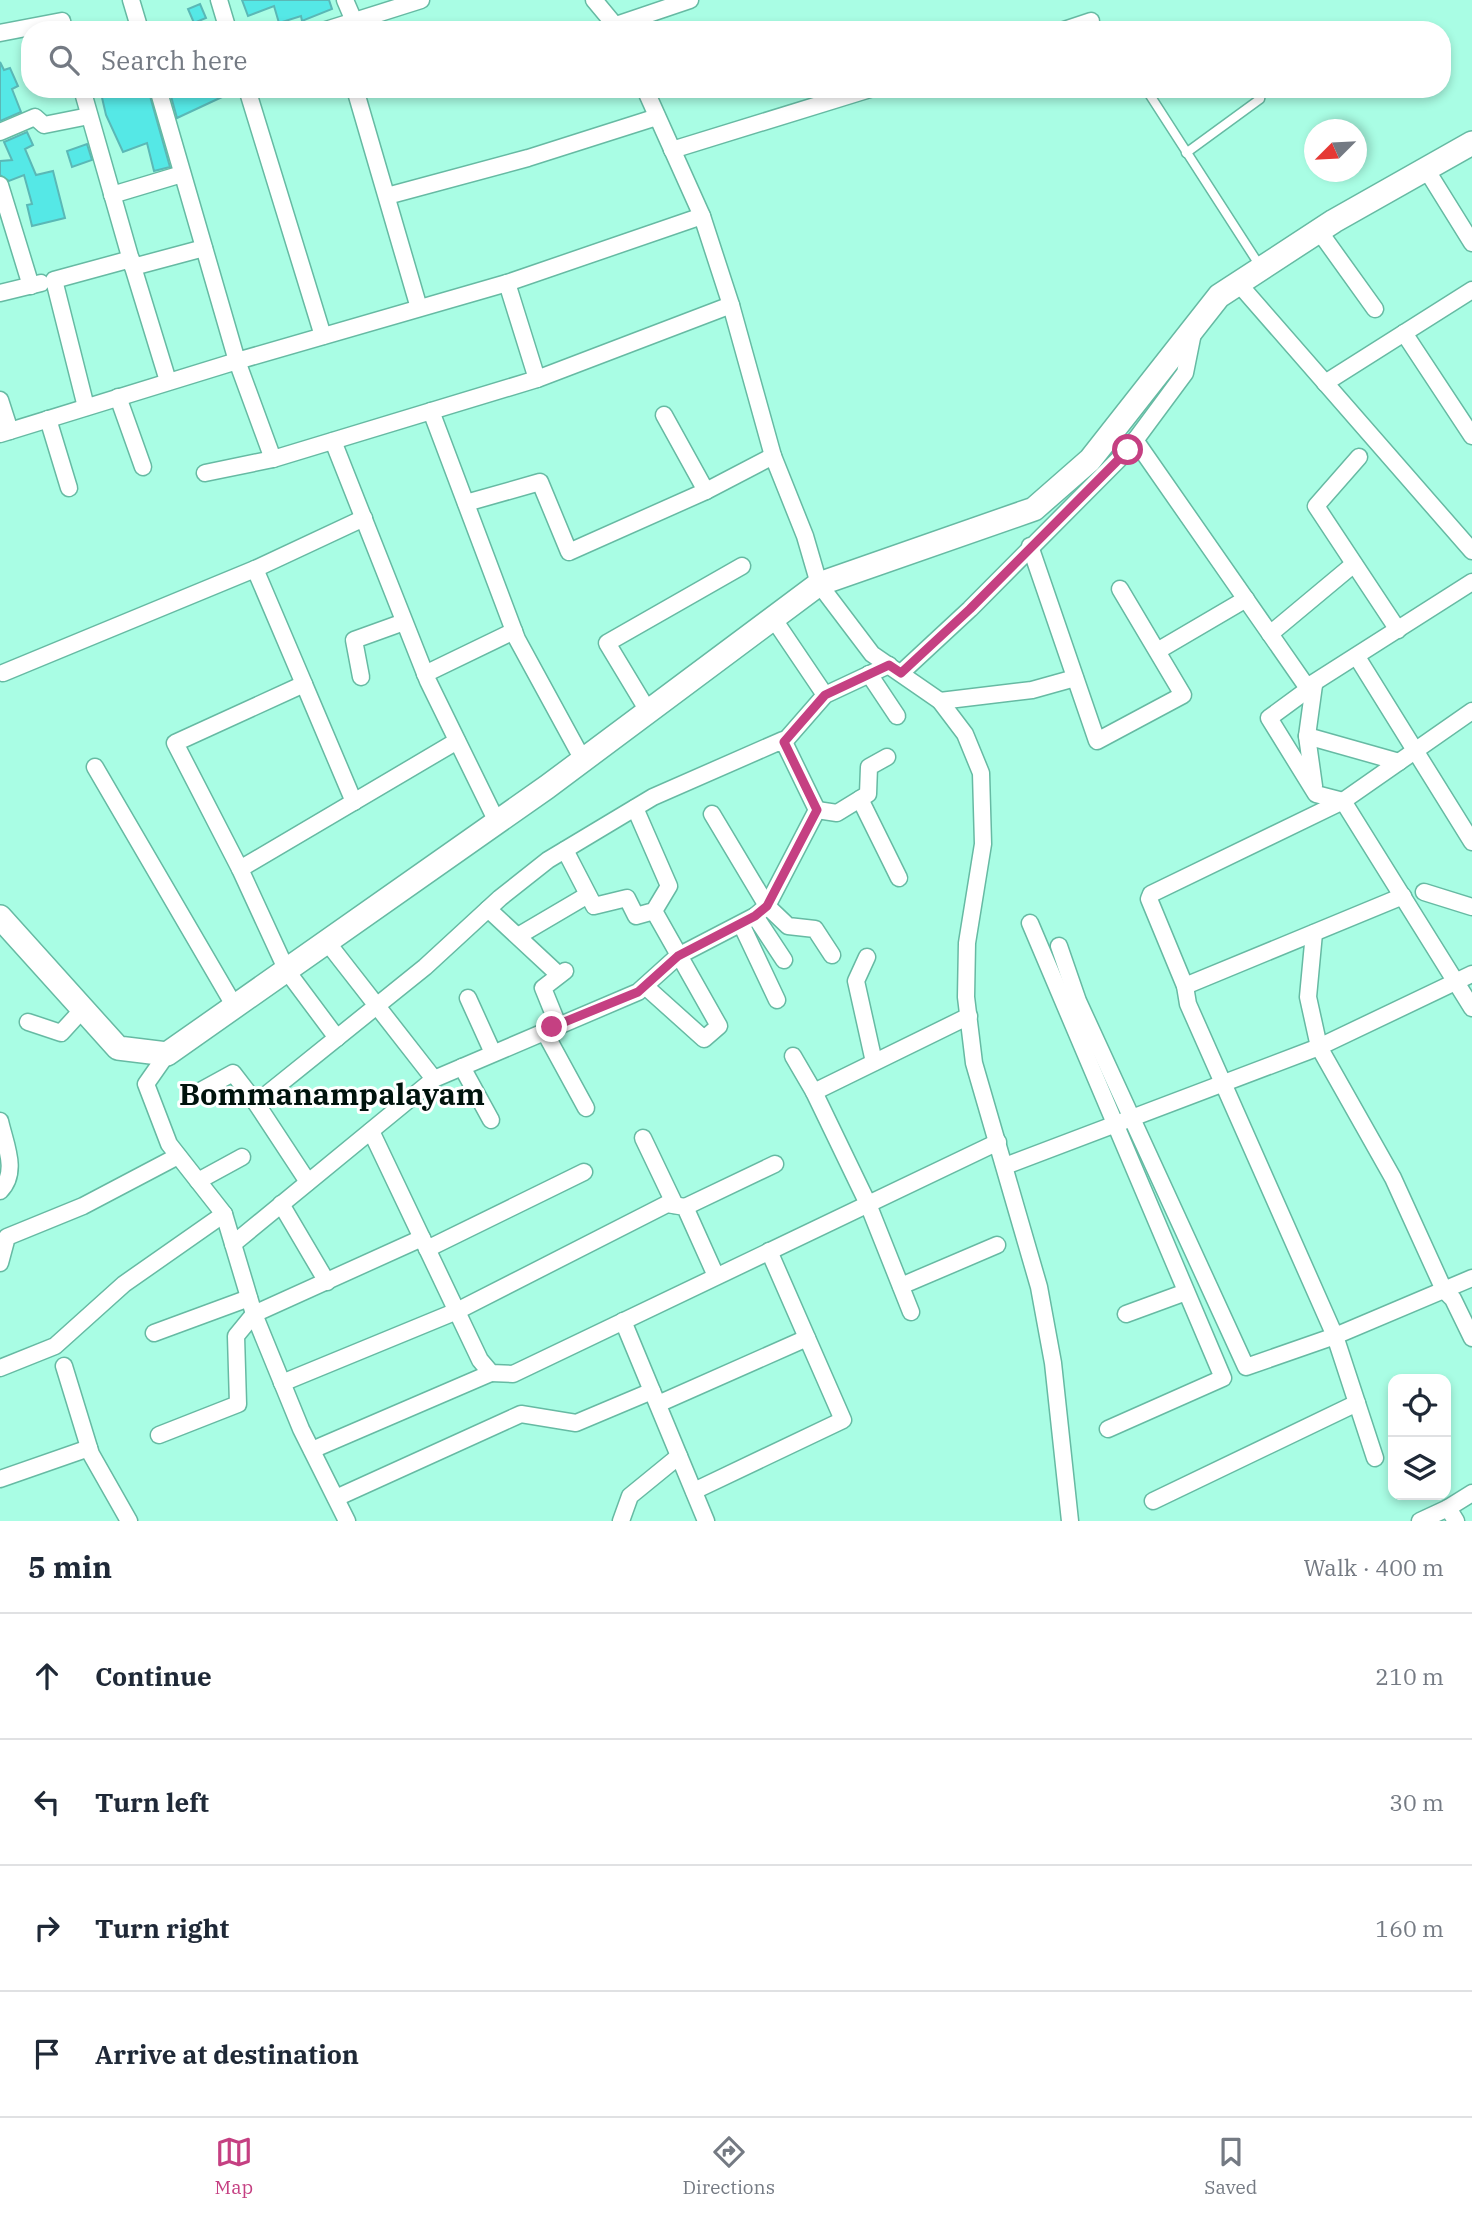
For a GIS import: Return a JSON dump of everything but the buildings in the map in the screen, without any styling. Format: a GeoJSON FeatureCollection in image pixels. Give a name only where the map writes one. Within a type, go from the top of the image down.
{"type":"FeatureCollection","features":[{"type":"Feature","properties":{"kind":"street"},"geometry":{"type":"LineString","coordinates":[[131,0],[137,21]]}},
{"type":"Feature","properties":{"kind":"street"},"geometry":{"type":"LineString","coordinates":[[219,0],[225,21]]}},
{"type":"Feature","properties":{"kind":"street"},"geometry":{"type":"LineString","coordinates":[[345,0],[355,21],[421,0]]}},
{"type":"Feature","properties":{"kind":"street"},"geometry":{"type":"LineString","coordinates":[[594,0],[611,21]]}},
{"type":"Feature","properties":{"kind":"street"},"geometry":{"type":"LineString","coordinates":[[635,21],[690,0]]}},
{"type":"Feature","properties":{"kind":"street"},"geometry":{"type":"LineString","coordinates":[[0,33],[21,29]]}},
{"type":"Feature","properties":{"kind":"street"},"geometry":{"type":"LineString","coordinates":[[84,98],[168,381]]}},
{"type":"Feature","properties":{"kind":"street"},"geometry":{"type":"LineString","coordinates":[[161,98],[237,361],[273,459]]}},
{"type":"Feature","properties":{"kind":"street"},"geometry":{"type":"LineString","coordinates":[[250,98],[323,336]]}},
{"type":"Feature","properties":{"kind":"street"},"geometry":{"type":"LineString","coordinates":[[358,98],[419,309]]}},
{"type":"Feature","properties":{"kind":"street"},"geometry":{"type":"LineString","coordinates":[[649,98],[702,216],[731,305],[773,456],[805,536],[819,584],[872,654],[940,701],[965,734],[981,773],[983,844],[967,943],[969,1016],[974,1063],[1039,1287],[1053,1363],[1070,1521]]}},
{"type":"Feature","properties":{"kind":"street"},"geometry":{"type":"LineString","coordinates":[[672,150],[841,98]]}},
{"type":"Feature","properties":{"kind":"street"},"geometry":{"type":"LineString","coordinates":[[0,132],[35,117],[44,125],[89,116]]}},
{"type":"Feature","properties":{"kind":"street"},"geometry":{"type":"LineString","coordinates":[[387,196],[528,158],[657,117]]}},
{"type":"Feature","properties":{"kind":"street"},"geometry":{"type":"LineString","coordinates":[[347,1521],[312,1450],[254,1314],[224,1214],[169,1144],[146,1084],[167,1054],[497,822],[819,584],[1034,509],[1090,460],[1219,296],[1319,231],[1472,143]]}},
{"type":"Feature","properties":{"kind":"street"},"geometry":{"type":"LineString","coordinates":[[1426,169],[1472,243]]}},
{"type":"Feature","properties":{"kind":"street"},"geometry":{"type":"LineString","coordinates":[[112,195],[182,174]]}},
{"type":"Feature","properties":{"kind":"street"},"geometry":{"type":"LineString","coordinates":[[0,185],[32,286]]}},
{"type":"Feature","properties":{"kind":"street"},"geometry":{"type":"LineString","coordinates":[[0,400],[5,432],[168,381],[508,283],[702,216]]}},
{"type":"Feature","properties":{"kind":"street"},"geometry":{"type":"LineString","coordinates":[[1319,231],[1375,309]]}},
{"type":"Feature","properties":{"kind":"street"},"geometry":{"type":"LineString","coordinates":[[0,293],[204,248]]}},
{"type":"Feature","properties":{"kind":"street"},"geometry":{"type":"LineString","coordinates":[[54,280],[86,407]]}},
{"type":"Feature","properties":{"kind":"street"},"geometry":{"type":"LineString","coordinates":[[508,283],[537,379]]}},
{"type":"Feature","properties":{"kind":"street"},"geometry":{"type":"LineString","coordinates":[[1238,283],[1472,551]]}},
{"type":"Feature","properties":{"kind":"street"},"geometry":{"type":"LineString","coordinates":[[1325,383],[1472,290]]}},
{"type":"Feature","properties":{"kind":"street"},"geometry":{"type":"LineString","coordinates":[[205,473],[273,459],[537,379],[731,305]]}},
{"type":"Feature","properties":{"kind":"street"},"geometry":{"type":"LineString","coordinates":[[784,742],[825,695],[869,674],[895,669],[970,609],[1135,440],[1185,373],[1194,328]]}},
{"type":"Feature","properties":{"kind":"street"},"geometry":{"type":"LineString","coordinates":[[1404,333],[1472,436]]}},
{"type":"Feature","properties":{"kind":"street"},"geometry":{"type":"LineString","coordinates":[[118,397],[143,467]]}},
{"type":"Feature","properties":{"kind":"street"},"geometry":{"type":"LineString","coordinates":[[1457,413],[1472,404]]}},
{"type":"Feature","properties":{"kind":"street"},"geometry":{"type":"LineString","coordinates":[[431,411],[514,631],[583,760]]}},
{"type":"Feature","properties":{"kind":"street"},"geometry":{"type":"LineString","coordinates":[[664,415],[706,491]]}},
{"type":"Feature","properties":{"kind":"street"},"geometry":{"type":"LineString","coordinates":[[47,419],[69,488]]}},
{"type":"Feature","properties":{"kind":"street"},"geometry":{"type":"LineString","coordinates":[[1135,440],[1307,687],[1314,685]]}},
{"type":"Feature","properties":{"kind":"street"},"geometry":{"type":"LineString","coordinates":[[334,441],[425,674],[497,822]]}},
{"type":"Feature","properties":{"kind":"street"},"geometry":{"type":"LineString","coordinates":[[466,503],[540,482],[569,552],[706,491],[773,456]]}},
{"type":"Feature","properties":{"kind":"street"},"geometry":{"type":"LineString","coordinates":[[1359,457],[1316,506],[1398,630]]}},
{"type":"Feature","properties":{"kind":"street"},"geometry":{"type":"LineString","coordinates":[[3,673],[255,569],[364,518]]}},
{"type":"Feature","properties":{"kind":"street"},"geometry":{"type":"LineString","coordinates":[[1030,546],[1097,741],[1183,695],[1159,650],[1121,590]]}},
{"type":"Feature","properties":{"kind":"street"},"geometry":{"type":"LineString","coordinates":[[1270,634],[1354,564]]}},
{"type":"Feature","properties":{"kind":"street"},"geometry":{"type":"LineString","coordinates":[[648,711],[607,643],[742,565]]}},
{"type":"Feature","properties":{"kind":"street"},"geometry":{"type":"LineString","coordinates":[[255,569],[354,802]]}},
{"type":"Feature","properties":{"kind":"street"},"geometry":{"type":"LineString","coordinates":[[1472,582],[1314,685],[1269,719],[1316,794],[1343,801],[1472,1008]]}},
{"type":"Feature","properties":{"kind":"street"},"geometry":{"type":"LineString","coordinates":[[1159,650],[1246,599]]}},
{"type":"Feature","properties":{"kind":"street"},"geometry":{"type":"LineString","coordinates":[[773,618],[825,695]]}},
{"type":"Feature","properties":{"kind":"street"},"geometry":{"type":"LineString","coordinates":[[361,677],[354,640],[404,622]]}},
{"type":"Feature","properties":{"kind":"street"},"geometry":{"type":"LineString","coordinates":[[425,674],[514,631]]}},
{"type":"Feature","properties":{"kind":"street"},"geometry":{"type":"LineString","coordinates":[[1357,657],[1472,842]]}},
{"type":"Feature","properties":{"kind":"street"},"geometry":{"type":"LineString","coordinates":[[869,674],[897,716]]}},
{"type":"Feature","properties":{"kind":"street"},"geometry":{"type":"LineString","coordinates":[[940,701],[1032,690],[1075,678]]}},
{"type":"Feature","properties":{"kind":"street"},"geometry":{"type":"LineString","coordinates":[[304,684],[175,743],[240,869],[287,971],[337,1038]]}},
{"type":"Feature","properties":{"kind":"street"},"geometry":{"type":"LineString","coordinates":[[1314,685],[1307,736],[1316,794]]}},
{"type":"Feature","properties":{"kind":"street"},"geometry":{"type":"LineString","coordinates":[[1375,1458],[1335,1336],[1188,1004],[1185,986],[1153,915],[1149,899],[1151,894],[1343,801],[1472,710]]}},
{"type":"Feature","properties":{"kind":"street"},"geometry":{"type":"LineString","coordinates":[[1307,736],[1399,762]]}},
{"type":"Feature","properties":{"kind":"street"},"geometry":{"type":"LineString","coordinates":[[256,1103],[376,1007],[488,909],[565,850],[665,791],[783,740],[784,742]]}},
{"type":"Feature","properties":{"kind":"street"},"geometry":{"type":"LineString","coordinates":[[240,869],[457,741]]}},
{"type":"Feature","properties":{"kind":"street"},"geometry":{"type":"LineString","coordinates":[[784,742],[817,810]]}},
{"type":"Feature","properties":{"kind":"street"},"geometry":{"type":"LineString","coordinates":[[817,810],[837,813],[868,794],[869,767],[887,757]]}},
{"type":"Feature","properties":{"kind":"street"},"geometry":{"type":"LineString","coordinates":[[95,768],[235,1007]]}},
{"type":"Feature","properties":{"kind":"street"},"geometry":{"type":"LineString","coordinates":[[860,799],[900,878]]}},
{"type":"Feature","properties":{"kind":"street"},"geometry":{"type":"LineString","coordinates":[[565,850],[586,896],[594,906],[627,898],[636,916],[654,911],[669,886],[635,808]]}},
{"type":"Feature","properties":{"kind":"street"},"geometry":{"type":"LineString","coordinates":[[233,1244],[434,1079],[638,992],[678,956],[755,916],[817,810]]}},
{"type":"Feature","properties":{"kind":"street"},"geometry":{"type":"LineString","coordinates":[[712,814],[755,916],[777,1000]]}},
{"type":"Feature","properties":{"kind":"street"},"geometry":{"type":"LineString","coordinates":[[1424,892],[1472,906]]}},
{"type":"Feature","properties":{"kind":"street"},"geometry":{"type":"LineString","coordinates":[[518,936],[586,896]]}},
{"type":"Feature","properties":{"kind":"street"},"geometry":{"type":"LineString","coordinates":[[1185,986],[1403,896]]}},
{"type":"Feature","properties":{"kind":"street"},"geometry":{"type":"LineString","coordinates":[[488,909],[563,972],[543,988],[551,1028],[586,1108]]}},
{"type":"Feature","properties":{"kind":"street"},"geometry":{"type":"LineString","coordinates":[[645,986],[704,1039],[719,1026],[654,911]]}},
{"type":"Feature","properties":{"kind":"street"},"geometry":{"type":"LineString","coordinates":[[755,916],[788,926],[815,929],[832,955]]}},
{"type":"Feature","properties":{"kind":"street"},"geometry":{"type":"LineString","coordinates":[[755,916],[783,960]]}},
{"type":"Feature","properties":{"kind":"street"},"geometry":{"type":"LineString","coordinates":[[0,917],[118,1048],[167,1054]]}},
{"type":"Feature","properties":{"kind":"street"},"geometry":{"type":"LineString","coordinates":[[1030,923],[1123,1121],[1246,1367],[1335,1336],[1472,1278]]}},
{"type":"Feature","properties":{"kind":"street"},"geometry":{"type":"LineString","coordinates":[[1314,933],[1308,997],[1319,1047],[1393,1178],[1444,1290],[1452,1299],[1472,1338]]}},
{"type":"Feature","properties":{"kind":"street"},"geometry":{"type":"LineString","coordinates":[[327,942],[434,1079]]}},
{"type":"Feature","properties":{"kind":"street"},"geometry":{"type":"LineString","coordinates":[[1059,946],[1186,1292],[1223,1378],[1108,1429]]}},
{"type":"Feature","properties":{"kind":"street"},"geometry":{"type":"LineString","coordinates":[[867,957],[856,981],[874,1062]]}},
{"type":"Feature","properties":{"kind":"street"},"geometry":{"type":"LineString","coordinates":[[1005,1166],[1319,1047],[1472,974]]}},
{"type":"Feature","properties":{"kind":"street"},"geometry":{"type":"LineString","coordinates":[[468,998],[493,1053]]}},
{"type":"Feature","properties":{"kind":"street"},"geometry":{"type":"LineString","coordinates":[[28,1022],[61,1033],[83,1009]]}},
{"type":"Feature","properties":{"kind":"street"},"geometry":{"type":"LineString","coordinates":[[814,1092],[969,1016]]}},
{"type":"Feature","properties":{"kind":"street"},"geometry":{"type":"LineString","coordinates":[[793,1056],[814,1092],[868,1204],[911,1312]]}},
{"type":"Feature","properties":{"kind":"street"},"geometry":{"type":"LineString","coordinates":[[462,1067],[491,1120]]}},
{"type":"Feature","properties":{"kind":"street"},"geometry":{"type":"LineString","coordinates":[[202,1090],[233,1073],[308,1182]]}},
{"type":"Feature","properties":{"kind":"street"},"geometry":{"type":"LineString","coordinates":[[0,1121],[11,1168],[6,1185],[0,1191]]}},
{"type":"Feature","properties":{"kind":"street"},"geometry":{"type":"LineString","coordinates":[[371,1131],[480,1360],[491,1373]]}},
{"type":"Feature","properties":{"kind":"street"},"geometry":{"type":"LineString","coordinates":[[643,1138],[716,1276]]}},
{"type":"Feature","properties":{"kind":"street"},"geometry":{"type":"LineString","coordinates":[[312,1450],[491,1373],[513,1374],[998,1142]]}},
{"type":"Feature","properties":{"kind":"street"},"geometry":{"type":"LineString","coordinates":[[0,1263],[7,1237],[83,1206],[178,1156]]}},
{"type":"Feature","properties":{"kind":"street"},"geometry":{"type":"LineString","coordinates":[[198,1181],[242,1157]]}},
{"type":"Feature","properties":{"kind":"street"},"geometry":{"type":"LineString","coordinates":[[282,1383],[457,1311],[667,1204],[680,1206],[775,1164]]}},
{"type":"Feature","properties":{"kind":"street"},"geometry":{"type":"LineString","coordinates":[[159,1435],[238,1404],[236,1336],[254,1314],[425,1244],[584,1172]]}},
{"type":"Feature","properties":{"kind":"street"},"geometry":{"type":"LineString","coordinates":[[281,1204],[327,1282]]}},
{"type":"Feature","properties":{"kind":"street"},"geometry":{"type":"LineString","coordinates":[[0,1368],[55,1346],[124,1284],[224,1214]]}},
{"type":"Feature","properties":{"kind":"street"},"geometry":{"type":"LineString","coordinates":[[901,1286],[997,1245]]}},
{"type":"Feature","properties":{"kind":"street"},"geometry":{"type":"LineString","coordinates":[[694,1491],[843,1420],[769,1251]]}},
{"type":"Feature","properties":{"kind":"street"},"geometry":{"type":"LineString","coordinates":[[1126,1314],[1186,1292]]}},
{"type":"Feature","properties":{"kind":"street"},"geometry":{"type":"LineString","coordinates":[[155,1334],[249,1298]]}},
{"type":"Feature","properties":{"kind":"street"},"geometry":{"type":"LineString","coordinates":[[623,1321],[706,1521]]}},
{"type":"Feature","properties":{"kind":"street"},"geometry":{"type":"LineString","coordinates":[[336,1498],[521,1414],[576,1423],[655,1397],[807,1338]]}},
{"type":"Feature","properties":{"kind":"street"},"geometry":{"type":"LineString","coordinates":[[64,1366],[89,1448],[129,1521]]}},
{"type":"Feature","properties":{"kind":"street"},"geometry":{"type":"LineString","coordinates":[[1153,1501],[1357,1404]]}},
{"type":"Feature","properties":{"kind":"street"},"geometry":{"type":"LineString","coordinates":[[0,1479],[89,1448]]}},
{"type":"Feature","properties":{"kind":"street"},"geometry":{"type":"LineString","coordinates":[[621,1521],[630,1496],[679,1456]]}},
{"type":"Feature","properties":{"kind":"street"},"geometry":{"type":"LineString","coordinates":[[1420,1521],[1452,1514],[1472,1493]]}},
{"type":"Feature","properties":{"kind":"lane"},"geometry":{"type":"LineString","coordinates":[[1152,98],[1261,268]]}},
{"type":"Feature","properties":{"kind":"lane"},"geometry":{"type":"LineString","coordinates":[[1186,153],[1260,98]]}},
{"type":"Feature","properties":{"kind":"district","name":"Bommanampalayam"},"geometry":{"type":"Point","coordinates":[332,1095]}},
{"type":"Feature","properties":{"kind":"route"},"geometry":{"type":"LineString","coordinates":[[552,1027],[638,992],[678,956],[742,926],[767,906],[794,859],[817,810],[784,742],[825,695],[889,665],[901,673],[970,609],[1128,450]]}}]}
